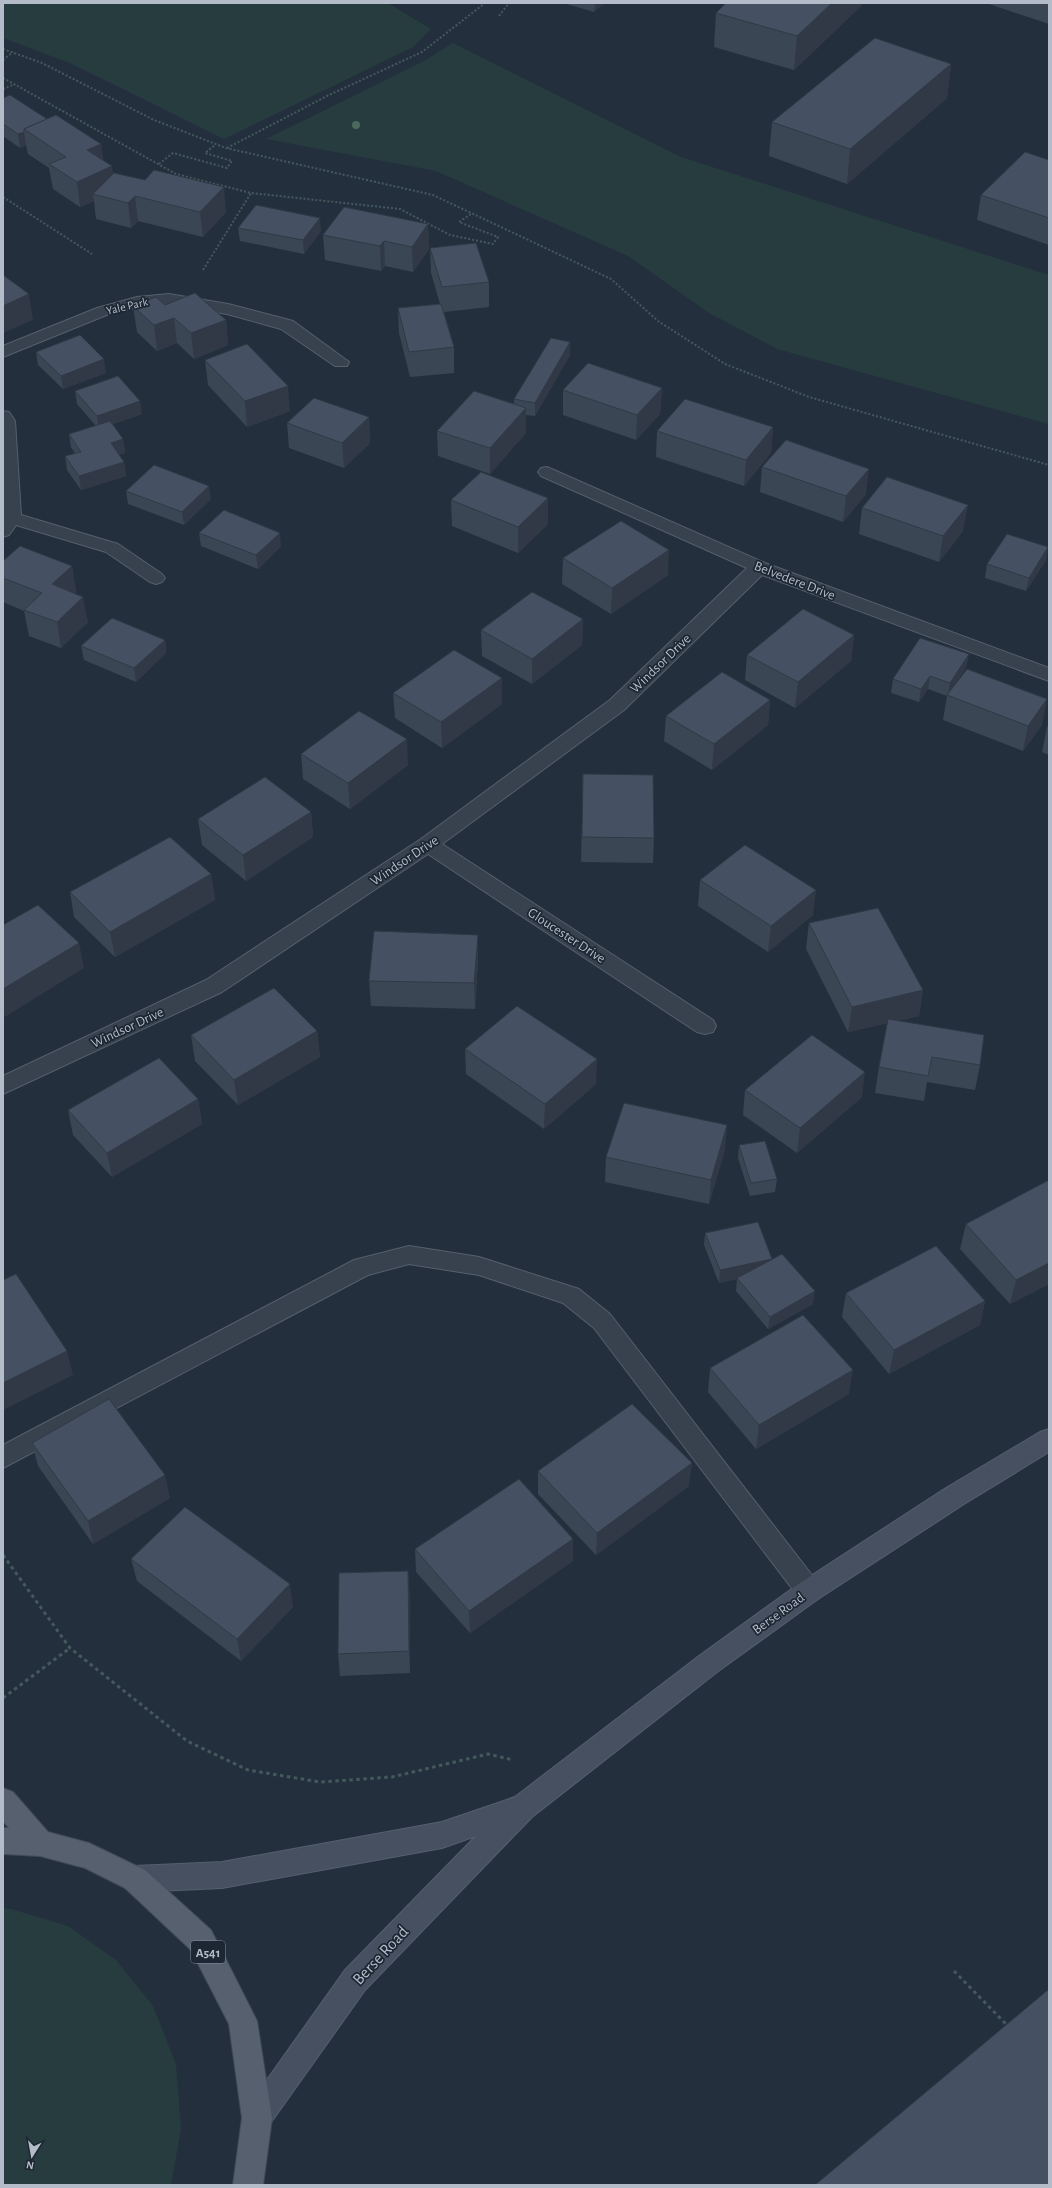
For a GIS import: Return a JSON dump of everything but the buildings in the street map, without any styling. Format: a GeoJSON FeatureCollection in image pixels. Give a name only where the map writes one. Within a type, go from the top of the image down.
{"type":"FeatureCollection","features":[{"type":"Feature","properties":{"kind":"main road","name":"Berse Road"},"geometry":{"type":"LineString","coordinates":[[257,2118],[355,1980],[522,1808],[708,1664],[808,1591],[955,1496],[1049,1439]]}},
{"type":"Feature","properties":{"kind":"main road"},"geometry":{"type":"LineString","coordinates":[[3,1801],[40,1843]]}},
{"type":"Feature","properties":{"kind":"main road","name":"Berse Road"},"geometry":{"type":"LineString","coordinates":[[135,1879],[222,1875],[442,1835],[522,1808]]}},
{"type":"Feature","properties":{"kind":"main road","name":"A541"},"geometry":{"type":"LineString","coordinates":[[3,1841],[40,1843],[89,1856],[135,1879],[201,1940],[243,2021],[257,2118],[253,2179]]}},
{"type":"Feature","properties":{"kind":"street","name":"Yale Park"},"geometry":{"type":"LineString","coordinates":[[3,352],[103,311],[137,302],[169,299],[228,309],[287,325],[341,362]]}},
{"type":"Feature","properties":{"kind":"street"},"geometry":{"type":"LineString","coordinates":[[3,416],[6,421],[7,524],[112,548],[156,578]]}},
{"type":"Feature","properties":{"kind":"street","name":"Belvedere Drive"},"geometry":{"type":"LineString","coordinates":[[547,472],[759,567],[1049,675]]}},
{"type":"Feature","properties":{"kind":"street","name":"Windsor Drive"},"geometry":{"type":"LineString","coordinates":[[3,1086],[214,986],[428,844],[617,705],[759,567]]}},
{"type":"Feature","properties":{"kind":"street","name":"Gloucester Drive"},"geometry":{"type":"LineString","coordinates":[[428,844],[706,1026]]}},
{"type":"Feature","properties":{"kind":"street"},"geometry":{"type":"LineString","coordinates":[[3,1457],[362,1267],[409,1255],[479,1266],[571,1296],[602,1321],[808,1591]]}},
{"type":"Feature","properties":{"kind":"path"},"geometry":{"type":"LineString","coordinates":[[226,148],[327,96],[422,52],[485,3]]}},
{"type":"Feature","properties":{"kind":"path"},"geometry":{"type":"LineString","coordinates":[[499,16],[509,3]]}},
{"type":"Feature","properties":{"kind":"path"},"geometry":{"type":"LineString","coordinates":[[3,49],[42,63],[154,120],[226,148],[433,195],[611,279],[658,321],[725,364],[809,397],[1049,465]]}},
{"type":"Feature","properties":{"kind":"path"},"geometry":{"type":"LineString","coordinates":[[3,60],[13,52]]}},
{"type":"Feature","properties":{"kind":"path"},"geometry":{"type":"LineString","coordinates":[[3,78],[176,174],[251,193],[400,209],[450,235],[493,244],[498,237],[459,222],[471,213]]}},
{"type":"Feature","properties":{"kind":"path"},"geometry":{"type":"LineString","coordinates":[[3,89],[15,84]]}},
{"type":"Feature","properties":{"kind":"path"},"geometry":{"type":"LineString","coordinates":[[159,164],[173,153],[227,168],[232,161],[205,153],[216,144]]}},
{"type":"Feature","properties":{"kind":"path"},"geometry":{"type":"LineString","coordinates":[[183,301],[251,193]]}},
{"type":"Feature","properties":{"kind":"path"},"geometry":{"type":"LineString","coordinates":[[3,197],[92,254]]}},
{"type":"Feature","properties":{"kind":"path"},"geometry":{"type":"LineString","coordinates":[[3,1555],[70,1648],[187,1741],[248,1770],[320,1782],[392,1778],[488,1754]]}},
{"type":"Feature","properties":{"kind":"path"},"geometry":{"type":"LineString","coordinates":[[3,1698],[70,1648]]}},
{"type":"Feature","properties":{"kind":"path"},"geometry":{"type":"LineString","coordinates":[[954,1971],[1013,2031]]}},
{"type":"Feature","properties":{"kind":"path"},"geometry":{"type":"LineString","coordinates":[[1002,2031],[1008,2026]]}},
{"type":"Feature","properties":{"kind":"green space"},"geometry":{"type":"Polygon","coordinates":[[[3,3],[388,3],[431,29],[413,47],[224,139],[72,64],[3,38],[3,3]]]}},
{"type":"Feature","properties":{"kind":"green space"},"geometry":{"type":"Polygon","coordinates":[[[453,43],[681,157],[1049,275],[1049,424],[777,349],[709,313],[628,256],[436,171],[266,139],[422,62],[453,43]]]}},
{"type":"Feature","properties":{"kind":"green space"},"geometry":{"type":"Polygon","coordinates":[[[3,1908],[68,1926],[116,1960],[153,2006],[176,2064],[181,2129],[171,2185],[3,2185],[3,1908]]]}}]}
